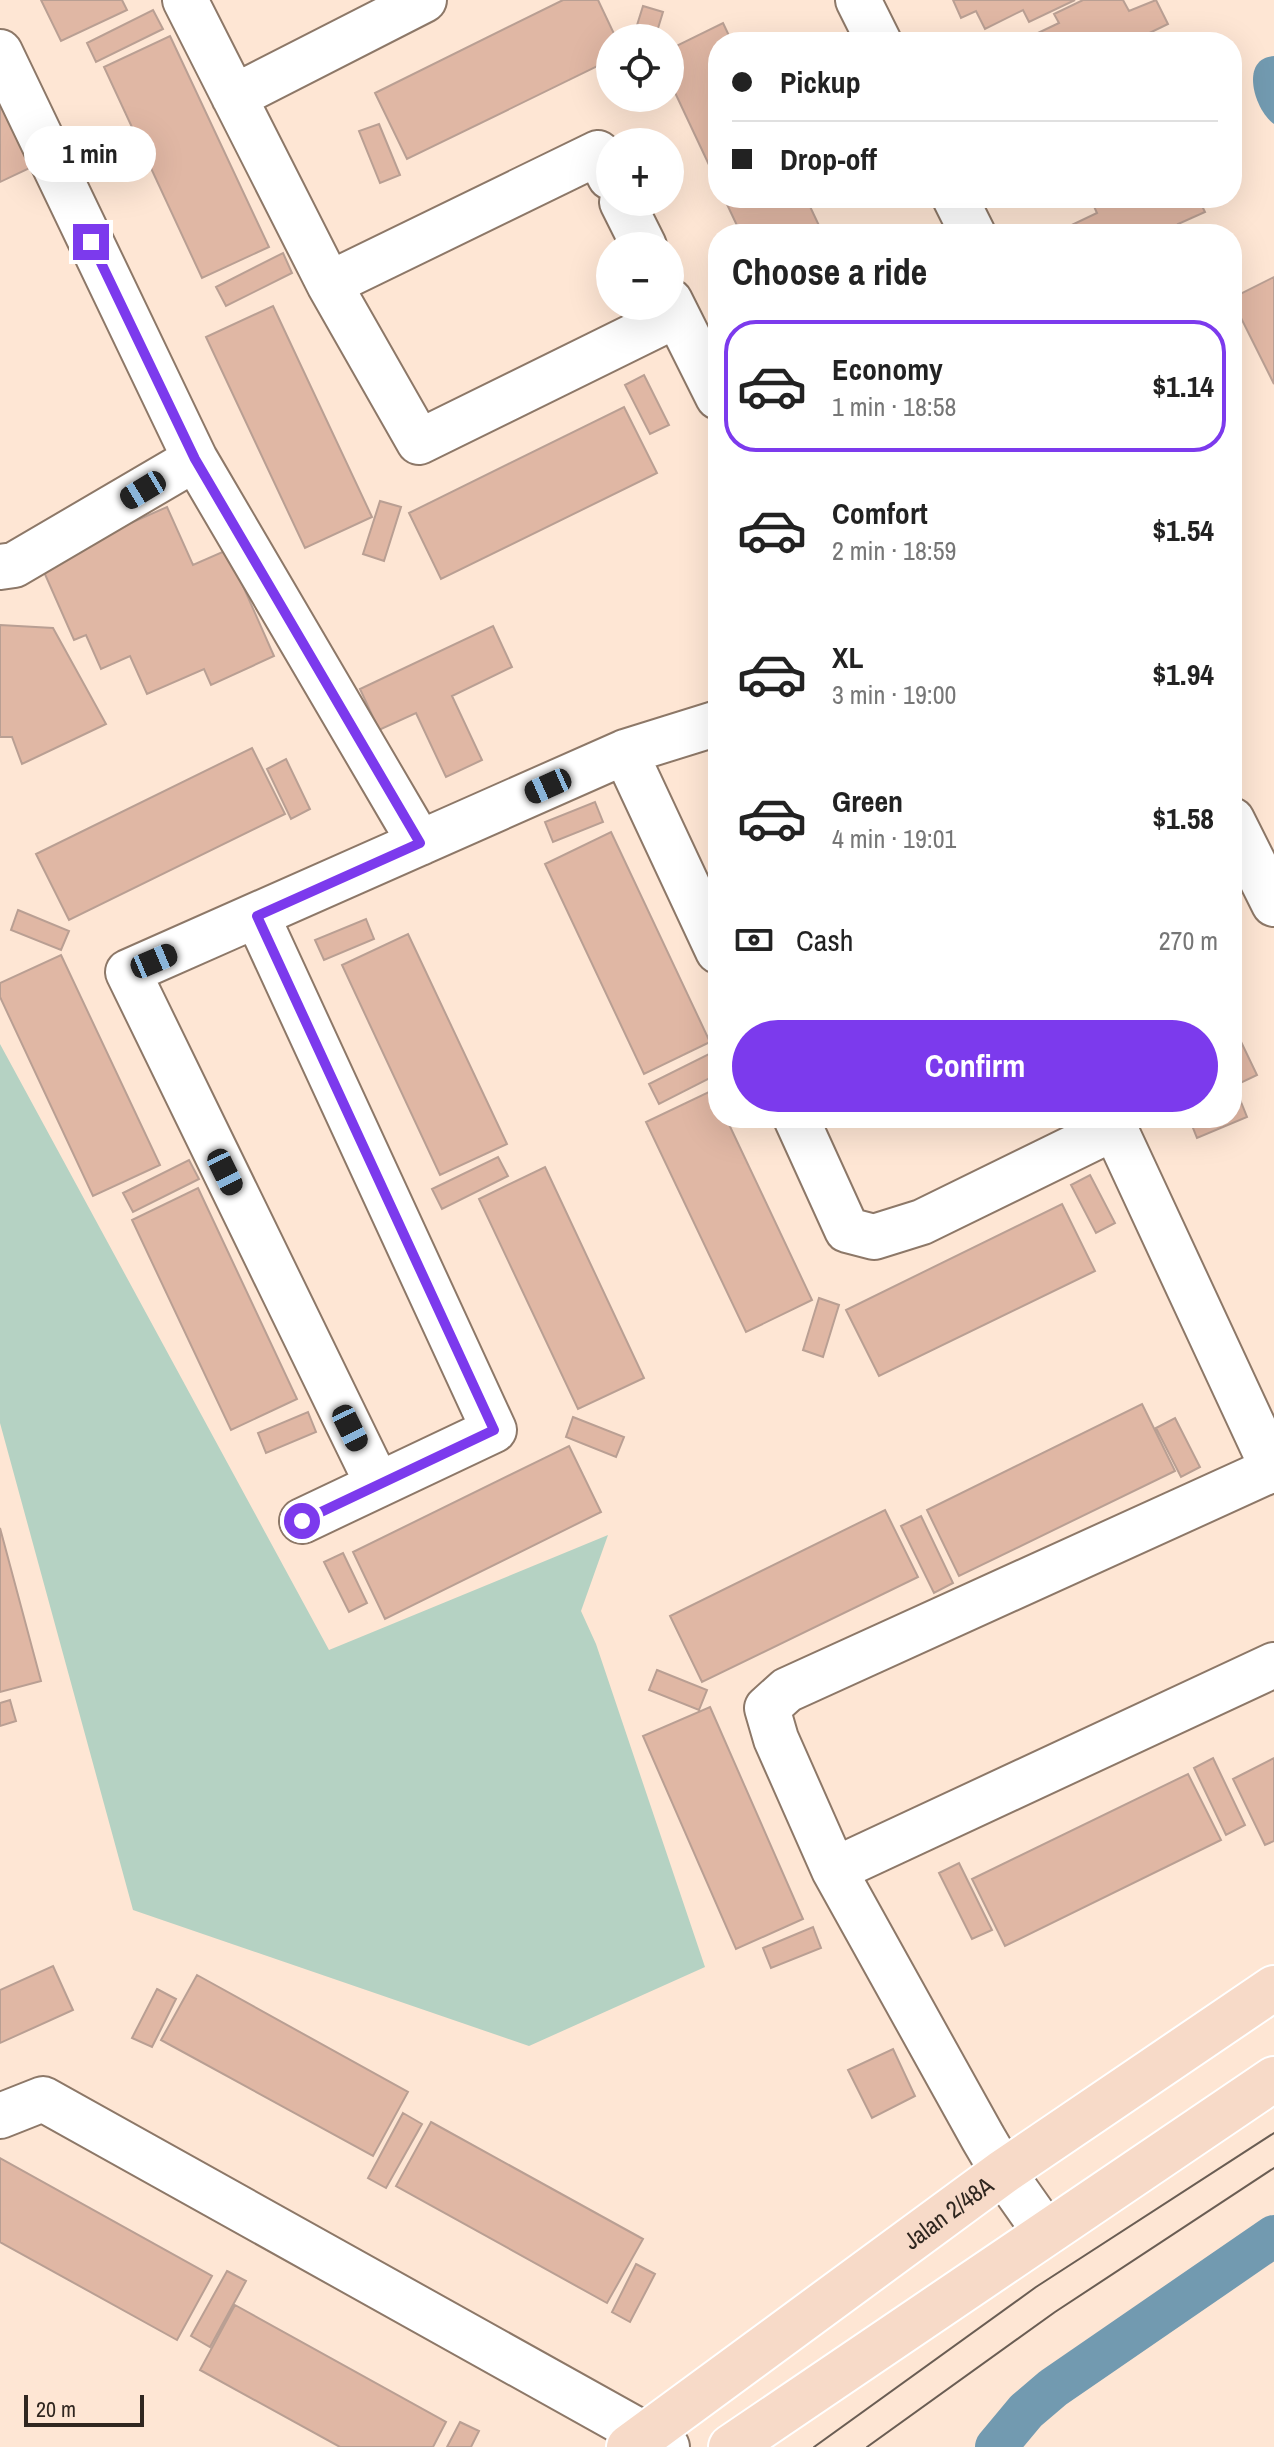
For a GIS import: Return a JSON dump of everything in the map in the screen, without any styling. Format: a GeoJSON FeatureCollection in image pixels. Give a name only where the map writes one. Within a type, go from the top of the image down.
{"type":"FeatureCollection","features":[{"type":"Feature","properties":{"kind":"main road","name":"Jalan 2/48A"},"geometry":{"type":"LineString","coordinates":[[647,2443],[1003,2172],[1274,1988]]}},
{"type":"Feature","properties":{"kind":"main road"},"geometry":{"type":"LineString","coordinates":[[731,2447],[1274,2079]]}},
{"type":"Feature","properties":{"kind":"street"},"geometry":{"type":"LineString","coordinates":[[185,0],[329,284],[419,442],[651,320]]}},
{"type":"Feature","properties":{"kind":"street"},"geometry":{"type":"LineString","coordinates":[[234,97],[424,0]]}},
{"type":"Feature","properties":{"kind":"street"},"geometry":{"type":"LineString","coordinates":[[858,0],[874,32]]}},
{"type":"Feature","properties":{"kind":"street"},"geometry":{"type":"LineString","coordinates":[[0,52],[195,459],[420,843]]}},
{"type":"Feature","properties":{"kind":"street"},"geometry":{"type":"LineString","coordinates":[[329,284],[596,154]]}},
{"type":"Feature","properties":{"kind":"street"},"geometry":{"type":"LineString","coordinates":[[680,320],[708,377]]}},
{"type":"Feature","properties":{"kind":"street"},"geometry":{"type":"LineString","coordinates":[[0,567],[14,565],[195,459]]}},
{"type":"Feature","properties":{"kind":"street"},"geometry":{"type":"LineString","coordinates":[[378,1485],[128,972],[625,752],[708,726]]}},
{"type":"Feature","properties":{"kind":"street"},"geometry":{"type":"LineString","coordinates":[[625,752],[708,930]]}},
{"type":"Feature","properties":{"kind":"street"},"geometry":{"type":"LineString","coordinates":[[1242,840],[1274,904]]}},
{"type":"Feature","properties":{"kind":"street"},"geometry":{"type":"LineString","coordinates":[[257,916],[494,1430],[302,1521]]}},
{"type":"Feature","properties":{"kind":"street"},"geometry":{"type":"LineString","coordinates":[[801,1128],[847,1230],[874,1237],[922,1222],[1102,1128]]}},
{"type":"Feature","properties":{"kind":"street"},"geometry":{"type":"LineString","coordinates":[[1046,2233],[1003,2172],[834,1870],[776,1739],[767,1708],[787,1690],[1274,1470],[1114,1128]]}},
{"type":"Feature","properties":{"kind":"street"},"geometry":{"type":"LineString","coordinates":[[834,1870],[1274,1665]]}},
{"type":"Feature","properties":{"kind":"street"},"geometry":{"type":"LineString","coordinates":[[0,2116],[43,2099],[647,2443]]}},
{"type":"Feature","properties":{"kind":"green space"},"geometry":{"type":"Polygon","coordinates":[[[0,1044],[329,1650],[608,1535],[581,1611],[596,1644],[705,1967],[529,2046],[133,1910],[0,1423],[0,1044]]]}},
{"type":"Feature","properties":{"kind":"water"},"geometry":{"type":"Polygon","coordinates":[[[1274,56],[1274,124],[1256,97],[1253,75],[1263,59],[1274,56]]]}},
{"type":"Feature","properties":{"kind":"building"},"geometry":{"type":"Polygon","coordinates":[[[41,0],[122,0],[127,10],[61,41],[41,0]]]}},
{"type":"Feature","properties":{"kind":"building"},"geometry":{"type":"Polygon","coordinates":[[[563,0],[598,0],[609,24],[596,24],[596,67],[407,159],[375,93],[563,0]]]}},
{"type":"Feature","properties":{"kind":"building"},"geometry":{"type":"Polygon","coordinates":[[[953,0],[1075,0],[1029,22],[1023,10],[985,29],[976,11],[961,18],[953,0]]]}},
{"type":"Feature","properties":{"kind":"building"},"geometry":{"type":"Polygon","coordinates":[[[1083,0],[1123,0],[1129,11],[1156,0],[1168,24],[1151,32],[1040,32],[1059,23],[1054,14],[1083,0]]]}},
{"type":"Feature","properties":{"kind":"building"},"geometry":{"type":"Polygon","coordinates":[[[643,6],[663,12],[659,24],[637,24],[643,6]]]}},
{"type":"Feature","properties":{"kind":"building"},"geometry":{"type":"Polygon","coordinates":[[[153,10],[163,29],[96,62],[87,43],[153,10]]]}},
{"type":"Feature","properties":{"kind":"building"},"geometry":{"type":"Polygon","coordinates":[[[723,23],[727,32],[708,32],[708,163],[684,112],[684,42],[723,23]]]}},
{"type":"Feature","properties":{"kind":"building"},"geometry":{"type":"Polygon","coordinates":[[[170,36],[269,247],[202,278],[104,67],[170,36]]]}},
{"type":"Feature","properties":{"kind":"building"},"geometry":{"type":"Polygon","coordinates":[[[0,89],[36,165],[0,182],[0,89]]]}},
{"type":"Feature","properties":{"kind":"building"},"geometry":{"type":"Polygon","coordinates":[[[379,124],[400,175],[380,183],[359,131],[379,124]]]}},
{"type":"Feature","properties":{"kind":"building"},"geometry":{"type":"Polygon","coordinates":[[[729,208],[811,208],[818,224],[736,224],[729,208]]]}},
{"type":"Feature","properties":{"kind":"building"},"geometry":{"type":"Polygon","coordinates":[[[1095,208],[1203,208],[1205,212],[1178,224],[1074,224],[1097,213],[1095,208]]]}},
{"type":"Feature","properties":{"kind":"building"},"geometry":{"type":"Polygon","coordinates":[[[283,253],[292,273],[226,306],[216,287],[283,253]]]}},
{"type":"Feature","properties":{"kind":"building"},"geometry":{"type":"Polygon","coordinates":[[[1274,277],[1274,384],[1242,320],[1242,293],[1274,277]]]}},
{"type":"Feature","properties":{"kind":"building"},"geometry":{"type":"Polygon","coordinates":[[[273,306],[372,517],[305,548],[206,337],[273,306]]]}},
{"type":"Feature","properties":{"kind":"building"},"geometry":{"type":"Polygon","coordinates":[[[644,375],[669,425],[650,434],[625,385],[644,375]]]}},
{"type":"Feature","properties":{"kind":"building"},"geometry":{"type":"Polygon","coordinates":[[[624,407],[657,473],[441,579],[409,513],[624,407]]]}},
{"type":"Feature","properties":{"kind":"building"},"geometry":{"type":"Polygon","coordinates":[[[380,501],[401,507],[384,561],[363,554],[380,501]]]}},
{"type":"Feature","properties":{"kind":"building"},"geometry":{"type":"Polygon","coordinates":[[[167,507],[193,565],[227,550],[274,656],[211,685],[204,669],[147,694],[130,656],[101,669],[86,635],[74,640],[40,563],[167,507]]]}},
{"type":"Feature","properties":{"kind":"building"},"geometry":{"type":"Polygon","coordinates":[[[0,625],[53,628],[106,724],[22,764],[12,737],[0,737],[0,625]]]}},
{"type":"Feature","properties":{"kind":"building"},"geometry":{"type":"Polygon","coordinates":[[[493,626],[512,667],[452,696],[482,760],[446,777],[416,713],[379,730],[360,689],[493,626]]]}},
{"type":"Feature","properties":{"kind":"building"},"geometry":{"type":"Polygon","coordinates":[[[252,748],[285,814],[69,920],[36,854],[252,748]]]}},
{"type":"Feature","properties":{"kind":"building"},"geometry":{"type":"Polygon","coordinates":[[[286,759],[310,809],[291,819],[267,769],[286,759]]]}},
{"type":"Feature","properties":{"kind":"building"},"geometry":{"type":"Polygon","coordinates":[[[595,802],[603,822],[553,842],[545,822],[595,802]]]}},
{"type":"Feature","properties":{"kind":"building"},"geometry":{"type":"Polygon","coordinates":[[[611,832],[708,1043],[644,1074],[545,864],[611,832]]]}},
{"type":"Feature","properties":{"kind":"building"},"geometry":{"type":"Polygon","coordinates":[[[18,910],[69,931],[61,950],[11,930],[18,910]]]}},
{"type":"Feature","properties":{"kind":"building"},"geometry":{"type":"Polygon","coordinates":[[[366,919],[374,939],[324,960],[315,940],[366,919]]]}},
{"type":"Feature","properties":{"kind":"building"},"geometry":{"type":"Polygon","coordinates":[[[408,934],[507,1144],[440,1175],[342,965],[408,934]]]}},
{"type":"Feature","properties":{"kind":"building"},"geometry":{"type":"Polygon","coordinates":[[[61,955],[160,1165],[93,1196],[0,997],[0,983],[61,955]]]}},
{"type":"Feature","properties":{"kind":"building"},"geometry":{"type":"Polygon","coordinates":[[[1242,1044],[1257,1075],[1242,1082],[1242,1044]]]}},
{"type":"Feature","properties":{"kind":"building"},"geometry":{"type":"Polygon","coordinates":[[[708,1054],[708,1079],[659,1104],[649,1084],[708,1054]]]}},
{"type":"Feature","properties":{"kind":"building"},"geometry":{"type":"Polygon","coordinates":[[[708,1092],[708,1128],[731,1128],[812,1300],[746,1332],[646,1122],[708,1092]]]}},
{"type":"Feature","properties":{"kind":"building"},"geometry":{"type":"Polygon","coordinates":[[[1193,1128],[1221,1128],[1197,1138],[1193,1128]]]}},
{"type":"Feature","properties":{"kind":"building"},"geometry":{"type":"Polygon","coordinates":[[[498,1157],[508,1176],[442,1209],[432,1189],[498,1157]]]}},
{"type":"Feature","properties":{"kind":"building"},"geometry":{"type":"Polygon","coordinates":[[[189,1160],[199,1179],[133,1212],[123,1193],[189,1160]]]}},
{"type":"Feature","properties":{"kind":"building"},"geometry":{"type":"Polygon","coordinates":[[[545,1167],[644,1378],[578,1409],[479,1199],[545,1167]]]}},
{"type":"Feature","properties":{"kind":"building"},"geometry":{"type":"Polygon","coordinates":[[[1090,1175],[1115,1223],[1096,1233],[1071,1185],[1090,1175]]]}},
{"type":"Feature","properties":{"kind":"building"},"geometry":{"type":"Polygon","coordinates":[[[198,1188],[297,1399],[231,1430],[132,1220],[198,1188]]]}},
{"type":"Feature","properties":{"kind":"building"},"geometry":{"type":"Polygon","coordinates":[[[1062,1204],[1095,1271],[879,1376],[846,1310],[1062,1204]]]}},
{"type":"Feature","properties":{"kind":"building"},"geometry":{"type":"Polygon","coordinates":[[[819,1298],[839,1305],[823,1357],[803,1350],[819,1298]]]}},
{"type":"Feature","properties":{"kind":"building"},"geometry":{"type":"Polygon","coordinates":[[[1142,1404],[1175,1471],[959,1576],[927,1510],[1142,1404]]]}},
{"type":"Feature","properties":{"kind":"building"},"geometry":{"type":"Polygon","coordinates":[[[308,1412],[316,1432],[266,1453],[258,1433],[308,1412]]]}},
{"type":"Feature","properties":{"kind":"building"},"geometry":{"type":"Polygon","coordinates":[[[573,1417],[624,1437],[616,1457],[566,1437],[573,1417]]]}},
{"type":"Feature","properties":{"kind":"building"},"geometry":{"type":"Polygon","coordinates":[[[1175,1418],[1200,1467],[1181,1477],[1156,1428],[1175,1418]]]}},
{"type":"Feature","properties":{"kind":"building"},"geometry":{"type":"Polygon","coordinates":[[[569,1446],[601,1512],[385,1619],[353,1552],[569,1446]]]}},
{"type":"Feature","properties":{"kind":"building"},"geometry":{"type":"Polygon","coordinates":[[[885,1510],[918,1577],[702,1682],[670,1616],[885,1510]]]}},
{"type":"Feature","properties":{"kind":"building"},"geometry":{"type":"Polygon","coordinates":[[[921,1516],[953,1583],[934,1593],[901,1526],[921,1516]]]}},
{"type":"Feature","properties":{"kind":"building"},"geometry":{"type":"Polygon","coordinates":[[[0,1528],[41,1681],[0,1692],[0,1528]]]}},
{"type":"Feature","properties":{"kind":"building"},"geometry":{"type":"Polygon","coordinates":[[[343,1553],[367,1603],[349,1612],[324,1562],[343,1553]]]}},
{"type":"Feature","properties":{"kind":"building"},"geometry":{"type":"Polygon","coordinates":[[[657,1670],[707,1690],[699,1710],[649,1690],[657,1670]]]}},
{"type":"Feature","properties":{"kind":"building"},"geometry":{"type":"Polygon","coordinates":[[[10,1700],[16,1721],[0,1726],[0,1703],[10,1700]]]}},
{"type":"Feature","properties":{"kind":"building"},"geometry":{"type":"Polygon","coordinates":[[[710,1707],[803,1919],[736,1949],[643,1736],[710,1707]]]}},
{"type":"Feature","properties":{"kind":"building"},"geometry":{"type":"Polygon","coordinates":[[[1213,1758],[1245,1825],[1226,1835],[1194,1768],[1213,1758]]]}},
{"type":"Feature","properties":{"kind":"building"},"geometry":{"type":"Polygon","coordinates":[[[1274,1758],[1274,1841],[1265,1845],[1233,1779],[1274,1758]]]}},
{"type":"Feature","properties":{"kind":"building"},"geometry":{"type":"Polygon","coordinates":[[[1188,1774],[1221,1840],[1005,1946],[972,1879],[1188,1774]]]}},
{"type":"Feature","properties":{"kind":"building"},"geometry":{"type":"Polygon","coordinates":[[[959,1863],[992,1930],[972,1939],[939,1873],[959,1863]]]}},
{"type":"Feature","properties":{"kind":"building"},"geometry":{"type":"Polygon","coordinates":[[[813,1927],[821,1948],[771,1968],[763,1948],[813,1927]]]}},
{"type":"Feature","properties":{"kind":"building"},"geometry":{"type":"Polygon","coordinates":[[[53,1966],[73,2010],[0,2043],[0,1990],[53,1966]]]}},
{"type":"Feature","properties":{"kind":"building"},"geometry":{"type":"Polygon","coordinates":[[[197,1975],[408,2092],[373,2156],[161,2040],[197,1975]]]}},
{"type":"Feature","properties":{"kind":"building"},"geometry":{"type":"Polygon","coordinates":[[[157,1989],[176,1999],[152,2047],[132,2038],[157,1989]]]}},
{"type":"Feature","properties":{"kind":"building"},"geometry":{"type":"Polygon","coordinates":[[[893,2049],[915,2096],[872,2118],[848,2070],[893,2049]]]}},
{"type":"Feature","properties":{"kind":"building"},"geometry":{"type":"Polygon","coordinates":[[[403,2113],[422,2124],[386,2188],[368,2178],[403,2113]]]}},
{"type":"Feature","properties":{"kind":"building"},"geometry":{"type":"Polygon","coordinates":[[[431,2122],[643,2239],[607,2303],[396,2186],[431,2122]]]}},
{"type":"Feature","properties":{"kind":"building"},"geometry":{"type":"Polygon","coordinates":[[[0,2158],[212,2276],[177,2340],[0,2242],[0,2158]]]}},
{"type":"Feature","properties":{"kind":"building"},"geometry":{"type":"Polygon","coordinates":[[[636,2264],[655,2274],[630,2322],[612,2312],[636,2264]]]}},
{"type":"Feature","properties":{"kind":"building"},"geometry":{"type":"Polygon","coordinates":[[[227,2271],[246,2281],[210,2347],[191,2336],[227,2271]]]}},
{"type":"Feature","properties":{"kind":"building"},"geometry":{"type":"Polygon","coordinates":[[[235,2305],[446,2422],[433,2447],[340,2447],[200,2370],[235,2305]]]}},
{"type":"Feature","properties":{"kind":"building"},"geometry":{"type":"Polygon","coordinates":[[[460,2422],[479,2431],[471,2447],[447,2447],[460,2422]]]}},
{"type":"Feature","properties":{"kind":"waterway"},"geometry":{"type":"LineString","coordinates":[[996,2447],[1026,2411],[1053,2388],[1274,2236]]}},
{"type":"Feature","properties":{"kind":"tram line"},"geometry":{"type":"LineString","coordinates":[[814,2447],[1036,2287],[1274,2133]]}},
{"type":"Feature","properties":{"kind":"tram line"},"geometry":{"type":"LineString","coordinates":[[867,2447],[1055,2312],[1274,2168]]}},
{"type":"Feature","properties":{"kind":"route"},"geometry":{"type":"LineString","coordinates":[[91,242],[195,459],[420,843],[257,916],[494,1430],[302,1521]]}}]}
